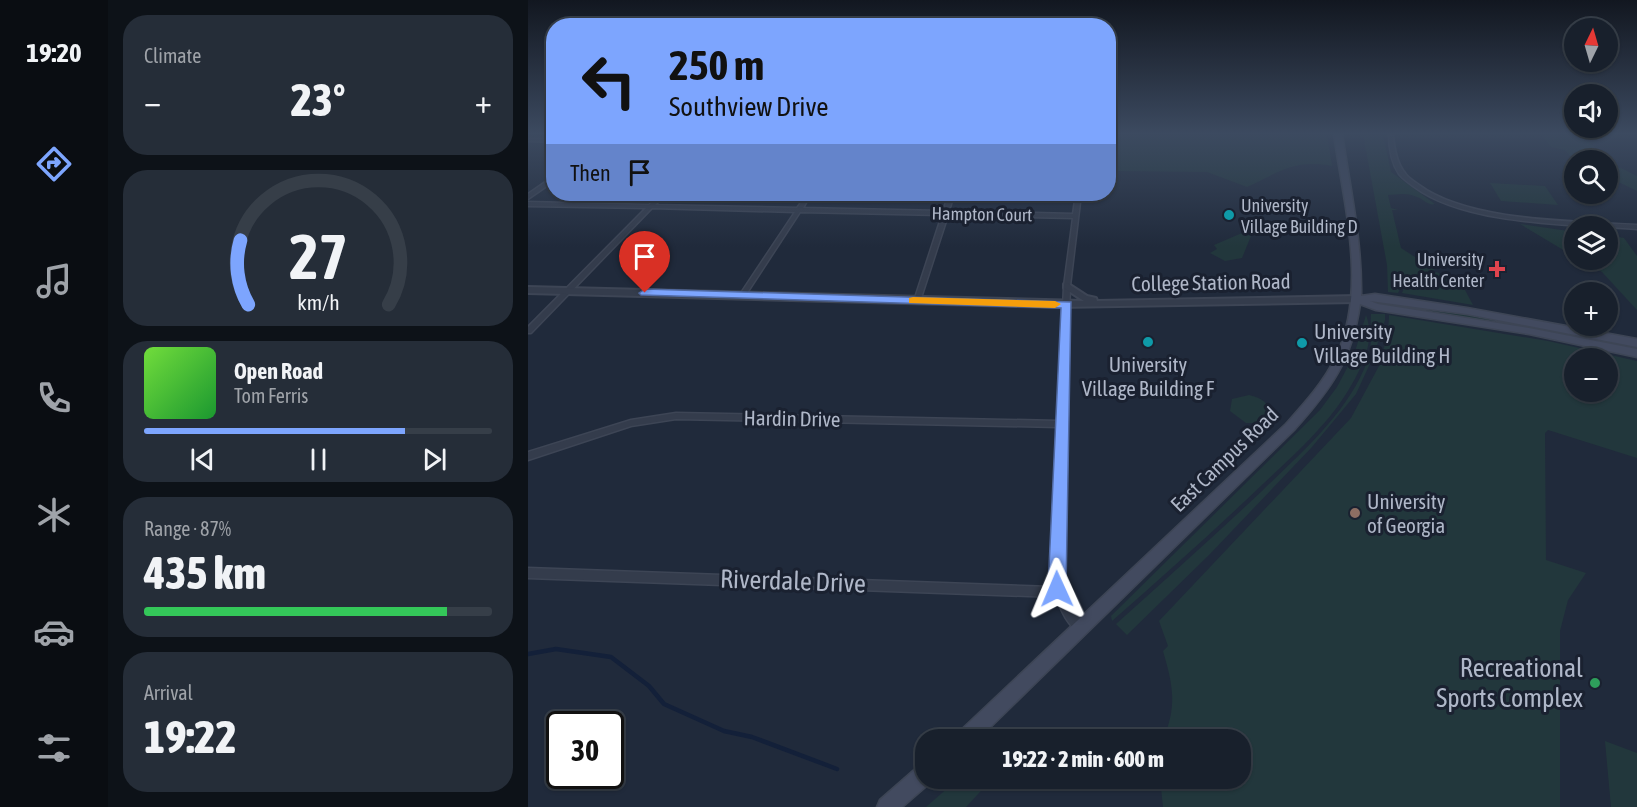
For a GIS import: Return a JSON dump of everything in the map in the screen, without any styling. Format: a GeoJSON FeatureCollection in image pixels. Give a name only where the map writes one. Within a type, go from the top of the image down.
{"type":"FeatureCollection","features":[{"type":"Feature","properties":{"kind":"main road","name":"East Campus Road"},"geometry":{"type":"LineString","coordinates":[[975,729],[1307,408],[1342,356],[1357,299],[1342,172]]}},
{"type":"Feature","properties":{"kind":"main road","name":"College Station Road"},"geometry":{"type":"LineString","coordinates":[[1357,299],[1375,297],[1467,311],[1637,343]]}},
{"type":"Feature","properties":{"kind":"main road","name":"College Station Road"},"geometry":{"type":"LineString","coordinates":[[1357,299],[1376,307],[1528,331],[1637,353]]}},
{"type":"Feature","properties":{"kind":"main road"},"geometry":{"type":"LineString","coordinates":[[887,807],[915,783]]}},
{"type":"Feature","properties":{"kind":"street"},"geometry":{"type":"LineString","coordinates":[[1401,172],[1404,177],[1424,191],[1444,201],[1503,215],[1637,227]]}},
{"type":"Feature","properties":{"kind":"street"},"geometry":{"type":"LineString","coordinates":[[528,197],[546,184]]}},
{"type":"Feature","properties":{"kind":"street"},"geometry":{"type":"LineString","coordinates":[[528,331],[656,201]]}},
{"type":"Feature","properties":{"kind":"street"},"geometry":{"type":"LineString","coordinates":[[742,296],[805,201]]}},
{"type":"Feature","properties":{"kind":"street"},"geometry":{"type":"LineString","coordinates":[[917,301],[949,201]]}},
{"type":"Feature","properties":{"kind":"street"},"geometry":{"type":"LineString","coordinates":[[1078,201],[1067,286],[1056,584],[1066,610],[1081,628]]}},
{"type":"Feature","properties":{"kind":"street","name":"Hampton Court"},"geometry":{"type":"LineString","coordinates":[[528,204],[1076,216]]}},
{"type":"Feature","properties":{"kind":"street"},"geometry":{"type":"LineString","coordinates":[[1067,286],[1084,298],[1105,304]]}},
{"type":"Feature","properties":{"kind":"street","name":"College Station Road"},"geometry":{"type":"LineString","coordinates":[[528,290],[1067,304],[1357,299]]}},
{"type":"Feature","properties":{"kind":"street","name":"Hardin Drive"},"geometry":{"type":"LineString","coordinates":[[528,456],[631,423],[676,416],[1062,424]]}},
{"type":"Feature","properties":{"kind":"street","name":"Riverdale Drive"},"geometry":{"type":"LineString","coordinates":[[528,573],[1058,591]]}},
{"type":"Feature","properties":{"kind":"green space"},"geometry":{"type":"Polygon","coordinates":[[[1174,172],[1279,172],[1247,187],[1207,172],[1174,172]]]}},
{"type":"Feature","properties":{"kind":"green space"},"geometry":{"type":"Polygon","coordinates":[[[1370,172],[1391,172],[1435,204],[1409,195],[1388,195],[1391,208],[1398,210],[1392,210],[1401,248],[1435,270],[1403,283],[1398,293],[1388,292],[1387,265],[1370,172]]]}},
{"type":"Feature","properties":{"kind":"green space"},"geometry":{"type":"Polygon","coordinates":[[[1618,172],[1628,172],[1637,176],[1637,191],[1618,182],[1618,172]]]}},
{"type":"Feature","properties":{"kind":"green space"},"geometry":{"type":"Polygon","coordinates":[[[1490,183],[1545,186],[1558,205],[1501,201],[1490,183]]]}},
{"type":"Feature","properties":{"kind":"green space"},"geometry":{"type":"Polygon","coordinates":[[[1520,224],[1564,230],[1564,250],[1520,224]]]}},
{"type":"Feature","properties":{"kind":"green space"},"geometry":{"type":"Polygon","coordinates":[[[1242,233],[1251,236],[1242,258],[1225,261],[1210,253],[1217,249],[1214,245],[1242,233]]]}},
{"type":"Feature","properties":{"kind":"green space"},"geometry":{"type":"Polygon","coordinates":[[[1618,237],[1624,238],[1637,256],[1637,310],[1618,289],[1618,282],[1611,282],[1598,270],[1618,270],[1618,237]]]}},
{"type":"Feature","properties":{"kind":"green space"},"geometry":{"type":"Polygon","coordinates":[[[1437,272],[1465,290],[1473,305],[1402,293],[1406,284],[1437,272]]]}},
{"type":"Feature","properties":{"kind":"green space"},"geometry":{"type":"Polygon","coordinates":[[[1396,305],[1473,315],[1564,332],[1564,335],[1529,328],[1396,307],[1396,305]]]}},
{"type":"Feature","properties":{"kind":"green space"},"geometry":{"type":"Polygon","coordinates":[[[1371,314],[1385,314],[1385,320],[1374,355],[1356,394],[1312,447],[1210,554],[1127,635],[1116,624],[1262,491],[1337,414],[1360,378],[1368,359],[1371,342],[1371,314]]]}},
{"type":"Feature","properties":{"kind":"green space"},"geometry":{"type":"Polygon","coordinates":[[[1366,315],[1369,333],[1367,351],[1356,376],[1334,411],[1300,449],[1112,621],[1111,616],[1320,410],[1337,387],[1354,355],[1366,315]]]}},
{"type":"Feature","properties":{"kind":"green space"},"geometry":{"type":"Polygon","coordinates":[[[1389,315],[1579,348],[1564,348],[1564,402],[1618,402],[1618,357],[1637,361],[1637,458],[1548,430],[1545,433],[1546,560],[1586,573],[1568,600],[1560,631],[1560,807],[1163,807],[1161,789],[1251,789],[1251,729],[1167,729],[1172,699],[1163,651],[1168,646],[1159,621],[1351,418],[1379,366],[1388,333],[1389,315]]]}},
{"type":"Feature","properties":{"kind":"green space"},"geometry":{"type":"Polygon","coordinates":[[[1570,336],[1584,336],[1637,346],[1637,349],[1570,336]]]}},
{"type":"Feature","properties":{"kind":"green space"},"geometry":{"type":"Polygon","coordinates":[[[1249,395],[1261,399],[1268,407],[1270,415],[1262,423],[1246,423],[1230,411],[1232,399],[1249,395]]]}},
{"type":"Feature","properties":{"kind":"green space"},"geometry":{"type":"Polygon","coordinates":[[[1605,741],[1637,753],[1637,807],[1611,807],[1605,741]]]}},
{"type":"Feature","properties":{"kind":"green space"},"geometry":{"type":"Polygon","coordinates":[[[947,789],[983,789],[966,807],[926,807],[947,789]]]}},
{"type":"Feature","properties":{"kind":"waterway"},"geometry":{"type":"LineString","coordinates":[[528,654],[556,649],[611,657],[649,686],[664,704],[724,731],[752,737],[837,769]]}},
{"type":"Feature","properties":{"kind":"slow traffic"},"geometry":{"type":"LineString","coordinates":[[913,301],[1055,304]]}},
{"type":"Feature","properties":{"kind":"place","name":"University Village Building D"},"geometry":{"type":"Point","coordinates":[1229,215]}},
{"type":"Feature","properties":{"kind":"place","name":"University Health Center"},"geometry":{"type":"Point","coordinates":[1497,269]}},
{"type":"Feature","properties":{"kind":"place","name":"University Village Building F"},"geometry":{"type":"Point","coordinates":[1148,342]}},
{"type":"Feature","properties":{"kind":"place","name":"University Village Building H"},"geometry":{"type":"Point","coordinates":[1302,343]}},
{"type":"Feature","properties":{"kind":"place","name":"University of Georgia"},"geometry":{"type":"Point","coordinates":[1355,513]}},
{"type":"Feature","properties":{"kind":"place","name":"Recreational Sports Complex"},"geometry":{"type":"Point","coordinates":[1595,683]}},
{"type":"Feature","properties":{"kind":"route"},"geometry":{"type":"LineString","coordinates":[[645,293],[1067,304],[1057,589]]}}]}
